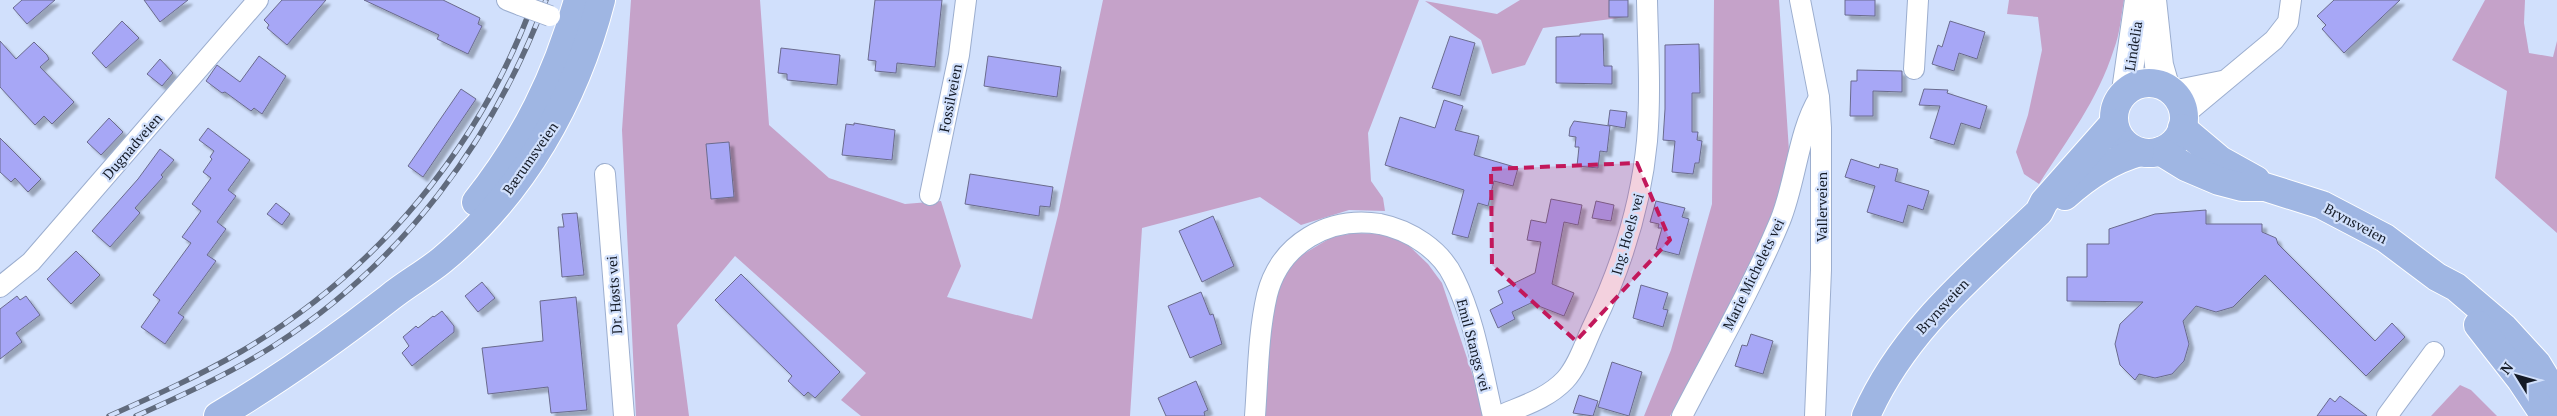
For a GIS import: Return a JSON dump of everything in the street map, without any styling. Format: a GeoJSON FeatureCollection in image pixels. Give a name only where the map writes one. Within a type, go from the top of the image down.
{"type":"FeatureCollection","features":[{"type":"Feature","properties":{"kind":"main road","name":"Bærumsveien"},"geometry":{"type":"LineString","coordinates":[[218,416],[322,347],[410,281],[441,261],[505,195],[526,169],[550,132],[563,107],[574,16],[601,0]]}},
{"type":"Feature","properties":{"kind":"main road","name":"Lindelia"},"geometry":{"type":"LineString","coordinates":[[2126,92],[2139,0]]}},
{"type":"Feature","properties":{"kind":"main road","name":"Lindelia"},"geometry":{"type":"LineString","coordinates":[[2152,0],[2159,65],[2176,105]]}},
{"type":"Feature","properties":{"kind":"main road"},"geometry":{"type":"LineString","coordinates":[[2144,83],[2176,105],[2170,146],[2150,152],[2123,142],[2114,123],[2114,111],[2126,92],[2144,83]]}},
{"type":"Feature","properties":{"kind":"main road","name":"Brynsveien"},"geometry":{"type":"LineString","coordinates":[[2176,105],[2215,157],[2248,174],[2265,187]]}},
{"type":"Feature","properties":{"kind":"main road","name":"Brynsveien"},"geometry":{"type":"LineString","coordinates":[[1866,416],[1899,357],[1927,320],[1971,275],[2039,212],[2044,202],[2114,123]]}},
{"type":"Feature","properties":{"kind":"main road","name":"Brynsveien"},"geometry":{"type":"LineString","coordinates":[[2039,212],[2048,211],[2091,175],[2108,164],[2122,157],[2150,152],[2220,181],[2242,187],[2265,187],[2303,198],[2339,212],[2385,238],[2437,277],[2456,287],[2504,328],[2537,364],[2557,397]]}},
{"type":"Feature","properties":{"kind":"main road","name":"Brynsveien"},"geometry":{"type":"LineString","coordinates":[[2437,277],[2448,296],[2492,341],[2545,416]]}},
{"type":"Feature","properties":{"kind":"main road"},"geometry":{"type":"LineString","coordinates":[[2553,416],[2557,414]]}},
{"type":"Feature","properties":{"kind":"street","name":"Dugnadveien"},"geometry":{"type":"LineString","coordinates":[[0,287],[32,262],[258,0]]}},
{"type":"Feature","properties":{"kind":"street","name":"Fossilveien"},"geometry":{"type":"LineString","coordinates":[[930,195],[959,55],[966,0]]}},
{"type":"Feature","properties":{"kind":"street","name":"Ing. Hoels vei"},"geometry":{"type":"LineString","coordinates":[[1499,416],[1546,396],[1566,379],[1609,293],[1639,192],[1647,141],[1649,84],[1648,0]]}},
{"type":"Feature","properties":{"kind":"street","name":"Vallerveien"},"geometry":{"type":"LineString","coordinates":[[1800,0],[1819,97],[1821,128],[1821,270],[1815,416]]}},
{"type":"Feature","properties":{"kind":"street"},"geometry":{"type":"LineString","coordinates":[[1914,69],[1918,0]]}},
{"type":"Feature","properties":{"kind":"street"},"geometry":{"type":"LineString","coordinates":[[2176,105],[2209,96],[2222,81],[2249,63],[2274,40],[2288,22],[2291,0]]}},
{"type":"Feature","properties":{"kind":"street"},"geometry":{"type":"LineString","coordinates":[[513,2],[574,16]]}},
{"type":"Feature","properties":{"kind":"street","name":"Marie Michelets vei"},"geometry":{"type":"LineString","coordinates":[[1682,416],[1758,269],[1780,220],[1795,174],[1809,114],[1819,97]]}},
{"type":"Feature","properties":{"kind":"street","name":"Dr. Høsts vei"},"geometry":{"type":"LineString","coordinates":[[605,174],[624,416]]}},
{"type":"Feature","properties":{"kind":"street","name":"Emil Stangs vei"},"geometry":{"type":"LineString","coordinates":[[1255,416],[1267,294],[1278,269],[1293,250],[1307,238],[1325,228],[1345,222],[1366,222],[1396,227],[1428,246],[1439,256],[1454,276],[1468,312],[1493,416]]}},
{"type":"Feature","properties":{"kind":"street"},"geometry":{"type":"LineString","coordinates":[[2386,416],[2434,352]]}},
{"type":"Feature","properties":{"kind":"highlighted area"},"geometry":{"type":"Polygon","coordinates":[[[1637,163],[1670,240],[1576,341],[1492,265],[1491,169],[1637,163]]]}},
{"type":"Feature","properties":{"kind":"shaded area"},"geometry":{"type":"Polygon","coordinates":[[[631,0],[760,0],[769,125],[829,178],[905,204],[941,201],[961,266],[947,297],[1032,319],[1058,215],[1103,0],[1419,0],[1368,133],[1371,181],[1383,198],[1385,211],[1349,210],[1301,225],[1260,197],[1142,228],[1130,416],[861,416],[841,400],[866,373],[735,256],[677,325],[689,416],[636,416],[622,130],[631,0]]]}},
{"type":"Feature","properties":{"kind":"shaded area"},"geometry":{"type":"Polygon","coordinates":[[[1520,0],[1625,0],[1626,17],[1543,28],[1525,65],[1492,74],[1481,40],[1425,1],[1497,14],[1520,0]]]}},
{"type":"Feature","properties":{"kind":"shaded area"},"geometry":{"type":"Polygon","coordinates":[[[1714,0],[1779,0],[1790,166],[1757,252],[1703,358],[1670,416],[1644,416],[1671,350],[1712,204],[1714,0]]]}},
{"type":"Feature","properties":{"kind":"shaded area"},"geometry":{"type":"Polygon","coordinates":[[[2009,0],[2124,0],[2116,43],[2099,86],[2081,119],[2039,184],[2024,174],[2016,152],[2028,115],[2042,50],[2038,17],[2007,14],[2009,0]]]}},
{"type":"Feature","properties":{"kind":"shaded area"},"geometry":{"type":"Polygon","coordinates":[[[2485,0],[2525,0],[2524,23],[2529,53],[2553,57],[2557,41],[2557,233],[2495,178],[2507,91],[2452,60],[2485,0]]]}},
{"type":"Feature","properties":{"kind":"shaded area"},"geometry":{"type":"Polygon","coordinates":[[[1355,233],[1385,234],[1405,242],[1428,264],[1442,283],[1480,397],[1483,416],[1260,416],[1267,331],[1285,265],[1332,237],[1355,233]]]}},
{"type":"Feature","properties":{"kind":"shaded area"},"geometry":{"type":"Polygon","coordinates":[[[2460,385],[2471,390],[2497,416],[2431,416],[2460,385]]]}},
{"type":"Feature","properties":{"kind":"building"},"geometry":{"type":"Polygon","coordinates":[[[22,0],[55,0],[27,24],[13,8],[22,0]]]}},
{"type":"Feature","properties":{"kind":"building"},"geometry":{"type":"Polygon","coordinates":[[[144,0],[188,0],[160,22],[144,0]]]}},
{"type":"Feature","properties":{"kind":"building"},"geometry":{"type":"Polygon","coordinates":[[[282,0],[326,0],[287,45],[267,28],[269,25],[264,20],[282,0]]]}},
{"type":"Feature","properties":{"kind":"building"},"geometry":{"type":"Polygon","coordinates":[[[364,0],[443,0],[480,18],[478,24],[482,26],[468,54],[437,39],[439,35],[364,0]]]}},
{"type":"Feature","properties":{"kind":"building"},"geometry":{"type":"Polygon","coordinates":[[[875,0],[942,0],[935,67],[897,63],[896,73],[875,71],[876,61],[868,60],[875,0]]]}},
{"type":"Feature","properties":{"kind":"building"},"geometry":{"type":"Polygon","coordinates":[[[1609,0],[1628,0],[1628,17],[1609,17],[1609,0]]]}},
{"type":"Feature","properties":{"kind":"building"},"geometry":{"type":"Polygon","coordinates":[[[1845,0],[1875,0],[1875,16],[1845,15],[1845,0]]]}},
{"type":"Feature","properties":{"kind":"building"},"geometry":{"type":"Polygon","coordinates":[[[2334,0],[2400,0],[2344,53],[2322,29],[2326,25],[2317,16],[2334,0]]]}},
{"type":"Feature","properties":{"kind":"building"},"geometry":{"type":"Polygon","coordinates":[[[122,21],[139,38],[106,68],[92,53],[122,21]]]}},
{"type":"Feature","properties":{"kind":"building"},"geometry":{"type":"Polygon","coordinates":[[[1950,21],[1985,32],[1977,59],[1959,53],[1954,71],[1932,64],[1938,45],[1942,47],[1950,21]]]}},
{"type":"Feature","properties":{"kind":"building"},"geometry":{"type":"Polygon","coordinates":[[[1580,34],[1603,34],[1604,66],[1612,66],[1612,84],[1556,83],[1556,37],[1580,36],[1580,34]]]}},
{"type":"Feature","properties":{"kind":"building"},"geometry":{"type":"Polygon","coordinates":[[[1450,36],[1475,43],[1460,96],[1432,88],[1450,36]]]}},
{"type":"Feature","properties":{"kind":"building"},"geometry":{"type":"Polygon","coordinates":[[[0,41],[16,59],[34,42],[47,55],[49,59],[40,67],[74,102],[52,124],[44,116],[35,125],[0,87],[0,41]]]}},
{"type":"Feature","properties":{"kind":"building"},"geometry":{"type":"Polygon","coordinates":[[[1699,44],[1700,93],[1692,93],[1692,132],[1698,132],[1697,140],[1702,141],[1699,163],[1695,163],[1693,174],[1672,172],[1675,141],[1663,140],[1665,45],[1699,44]]]}},
{"type":"Feature","properties":{"kind":"building"},"geometry":{"type":"Polygon","coordinates":[[[781,48],[840,55],[837,85],[787,80],[787,74],[778,73],[781,48]]]}},
{"type":"Feature","properties":{"kind":"building"},"geometry":{"type":"Polygon","coordinates":[[[259,56],[286,76],[262,114],[254,108],[251,111],[206,81],[217,65],[240,82],[259,56]]]}},
{"type":"Feature","properties":{"kind":"building"},"geometry":{"type":"Polygon","coordinates":[[[988,56],[1061,67],[1057,97],[984,86],[988,56]]]}},
{"type":"Feature","properties":{"kind":"building"},"geometry":{"type":"Polygon","coordinates":[[[160,59],[173,73],[162,86],[147,74],[160,59]]]}},
{"type":"Feature","properties":{"kind":"building"},"geometry":{"type":"Polygon","coordinates":[[[1857,70],[1902,71],[1902,92],[1873,91],[1873,116],[1850,116],[1851,81],[1857,81],[1857,70]]]}},
{"type":"Feature","properties":{"kind":"building"},"geometry":{"type":"Polygon","coordinates":[[[461,89],[476,99],[423,177],[408,166],[461,89]]]}},
{"type":"Feature","properties":{"kind":"building"},"geometry":{"type":"Polygon","coordinates":[[[1924,89],[1948,90],[1947,93],[1987,106],[1980,129],[1961,123],[1954,145],[1930,138],[1940,106],[1919,105],[1924,89]]]}},
{"type":"Feature","properties":{"kind":"building"},"geometry":{"type":"Polygon","coordinates":[[[1444,100],[1463,106],[1455,130],[1479,136],[1474,155],[1518,168],[1513,186],[1494,181],[1488,206],[1478,203],[1468,238],[1452,234],[1464,190],[1385,165],[1400,117],[1435,128],[1444,100]]]}},
{"type":"Feature","properties":{"kind":"building"},"geometry":{"type":"Polygon","coordinates":[[[1610,110],[1627,112],[1625,128],[1608,125],[1610,110]]]}},
{"type":"Feature","properties":{"kind":"building"},"geometry":{"type":"Polygon","coordinates":[[[109,118],[123,132],[101,155],[87,142],[109,118]]]}},
{"type":"Feature","properties":{"kind":"building"},"geometry":{"type":"Polygon","coordinates":[[[1574,121],[1610,126],[1607,152],[1600,151],[1598,168],[1577,166],[1579,147],[1575,147],[1576,137],[1569,136],[1570,128],[1574,121]]]}},
{"type":"Feature","properties":{"kind":"building"},"geometry":{"type":"Polygon","coordinates":[[[854,123],[895,130],[892,160],[842,155],[846,124],[854,125],[854,123]]]}},
{"type":"Feature","properties":{"kind":"building"},"geometry":{"type":"Polygon","coordinates":[[[208,128],[250,160],[228,190],[236,196],[217,222],[226,229],[207,255],[216,261],[178,313],[184,317],[165,344],[141,327],[160,300],[153,295],[191,243],[182,237],[201,211],[192,204],[211,178],[203,172],[212,159],[210,157],[214,151],[199,140],[208,128]]]}},
{"type":"Feature","properties":{"kind":"building"},"geometry":{"type":"Polygon","coordinates":[[[0,138],[41,179],[28,192],[15,178],[11,182],[0,172],[0,138]]]}},
{"type":"Feature","properties":{"kind":"building"},"geometry":{"type":"Polygon","coordinates":[[[729,142],[734,197],[711,199],[706,144],[729,142]]]}},
{"type":"Feature","properties":{"kind":"building"},"geometry":{"type":"Polygon","coordinates":[[[160,149],[174,160],[161,175],[163,177],[135,208],[140,213],[110,247],[92,231],[138,179],[160,149]]]}},
{"type":"Feature","properties":{"kind":"building"},"geometry":{"type":"Polygon","coordinates":[[[1851,159],[1879,168],[1880,164],[1898,169],[1895,181],[1929,191],[1923,210],[1908,205],[1903,223],[1867,212],[1875,186],[1845,177],[1851,159]]]}},
{"type":"Feature","properties":{"kind":"building"},"geometry":{"type":"Polygon","coordinates":[[[970,174],[1053,187],[1050,207],[1040,206],[1039,216],[965,204],[970,174]]]}},
{"type":"Feature","properties":{"kind":"building"},"geometry":{"type":"Polygon","coordinates":[[[1551,199],[1582,205],[1578,225],[1564,222],[1552,284],[1574,293],[1564,316],[1531,303],[1512,312],[1515,319],[1498,328],[1490,310],[1503,303],[1498,291],[1535,273],[1541,242],[1527,240],[1531,220],[1546,223],[1551,199]]]}},
{"type":"Feature","properties":{"kind":"building"},"geometry":{"type":"Polygon","coordinates":[[[1596,201],[1614,205],[1611,221],[1592,218],[1596,201]]]}},
{"type":"Feature","properties":{"kind":"building"},"geometry":{"type":"Polygon","coordinates":[[[1656,201],[1685,208],[1682,217],[1689,219],[1679,255],[1656,249],[1662,228],[1658,228],[1659,224],[1650,222],[1656,201]]]}},
{"type":"Feature","properties":{"kind":"building"},"geometry":{"type":"Polygon","coordinates":[[[276,203],[290,214],[282,225],[267,214],[276,203]]]}},
{"type":"Feature","properties":{"kind":"building"},"geometry":{"type":"Polygon","coordinates":[[[2206,210],[2206,224],[2262,224],[2262,232],[2276,238],[2278,244],[2375,341],[2392,323],[2405,337],[2366,376],[2265,275],[2233,307],[2216,312],[2196,306],[2183,321],[2189,344],[2184,361],[2172,374],[2155,378],[2139,374],[2135,380],[2120,365],[2115,344],[2120,324],[2143,302],[2067,301],[2067,277],[2087,277],[2087,244],[2109,244],[2109,229],[2155,214],[2206,210]]]}},
{"type":"Feature","properties":{"kind":"building"},"geometry":{"type":"Polygon","coordinates":[[[577,213],[584,275],[562,277],[558,227],[564,227],[562,214],[577,213]]]}},
{"type":"Feature","properties":{"kind":"building"},"geometry":{"type":"Polygon","coordinates":[[[1213,216],[1234,266],[1202,282],[1179,231],[1213,216]]]}},
{"type":"Feature","properties":{"kind":"building"},"geometry":{"type":"Polygon","coordinates":[[[76,251],[100,275],[71,304],[47,279],[76,251]]]}},
{"type":"Feature","properties":{"kind":"building"},"geometry":{"type":"Polygon","coordinates":[[[741,274],[840,372],[815,398],[808,392],[804,396],[788,381],[792,376],[715,300],[741,274]]]}},
{"type":"Feature","properties":{"kind":"building"},"geometry":{"type":"Polygon","coordinates":[[[482,282],[495,298],[478,312],[465,296],[482,282]]]}},
{"type":"Feature","properties":{"kind":"building"},"geometry":{"type":"Polygon","coordinates":[[[1641,285],[1668,293],[1663,309],[1668,310],[1663,327],[1633,318],[1641,285]]]}},
{"type":"Feature","properties":{"kind":"building"},"geometry":{"type":"Polygon","coordinates":[[[1201,292],[1210,315],[1213,314],[1222,344],[1190,358],[1168,306],[1201,292]]]}},
{"type":"Feature","properties":{"kind":"building"},"geometry":{"type":"Polygon","coordinates":[[[17,296],[20,300],[26,296],[40,315],[16,333],[22,342],[0,359],[0,309],[17,296]]]}},
{"type":"Feature","properties":{"kind":"building"},"geometry":{"type":"Polygon","coordinates":[[[576,297],[587,410],[551,413],[548,387],[488,394],[482,348],[543,341],[540,301],[576,297]]]}},
{"type":"Feature","properties":{"kind":"building"},"geometry":{"type":"Polygon","coordinates":[[[442,311],[454,326],[454,332],[412,366],[402,353],[409,346],[403,337],[416,326],[418,328],[442,311]]]}},
{"type":"Feature","properties":{"kind":"building"},"geometry":{"type":"Polygon","coordinates":[[[1751,334],[1773,341],[1763,374],[1735,366],[1742,345],[1747,346],[1751,334]]]}},
{"type":"Feature","properties":{"kind":"building"},"geometry":{"type":"Polygon","coordinates":[[[1612,362],[1642,372],[1629,416],[1598,407],[1612,362]]]}},
{"type":"Feature","properties":{"kind":"building"},"geometry":{"type":"Polygon","coordinates":[[[1196,381],[1208,410],[1204,412],[1205,416],[1166,416],[1158,398],[1196,381]]]}},
{"type":"Feature","properties":{"kind":"building"},"geometry":{"type":"Polygon","coordinates":[[[1579,395],[1598,401],[1593,416],[1573,413],[1579,395]]]}},
{"type":"Feature","properties":{"kind":"building"},"geometry":{"type":"Polygon","coordinates":[[[2340,396],[2367,416],[2317,416],[2330,398],[2335,402],[2340,396]]]}},
{"type":"Feature","properties":{"kind":"railway"},"geometry":{"type":"LineString","coordinates":[[109,416],[193,377],[242,351],[291,319],[337,283],[379,244],[418,201],[453,155],[485,106],[511,54],[534,0]]}},
{"type":"Feature","properties":{"kind":"railway"},"geometry":{"type":"LineString","coordinates":[[136,416],[189,392],[275,345],[321,312],[363,276],[403,237],[438,195],[470,150],[499,102],[524,52],[546,0]]}}]}
